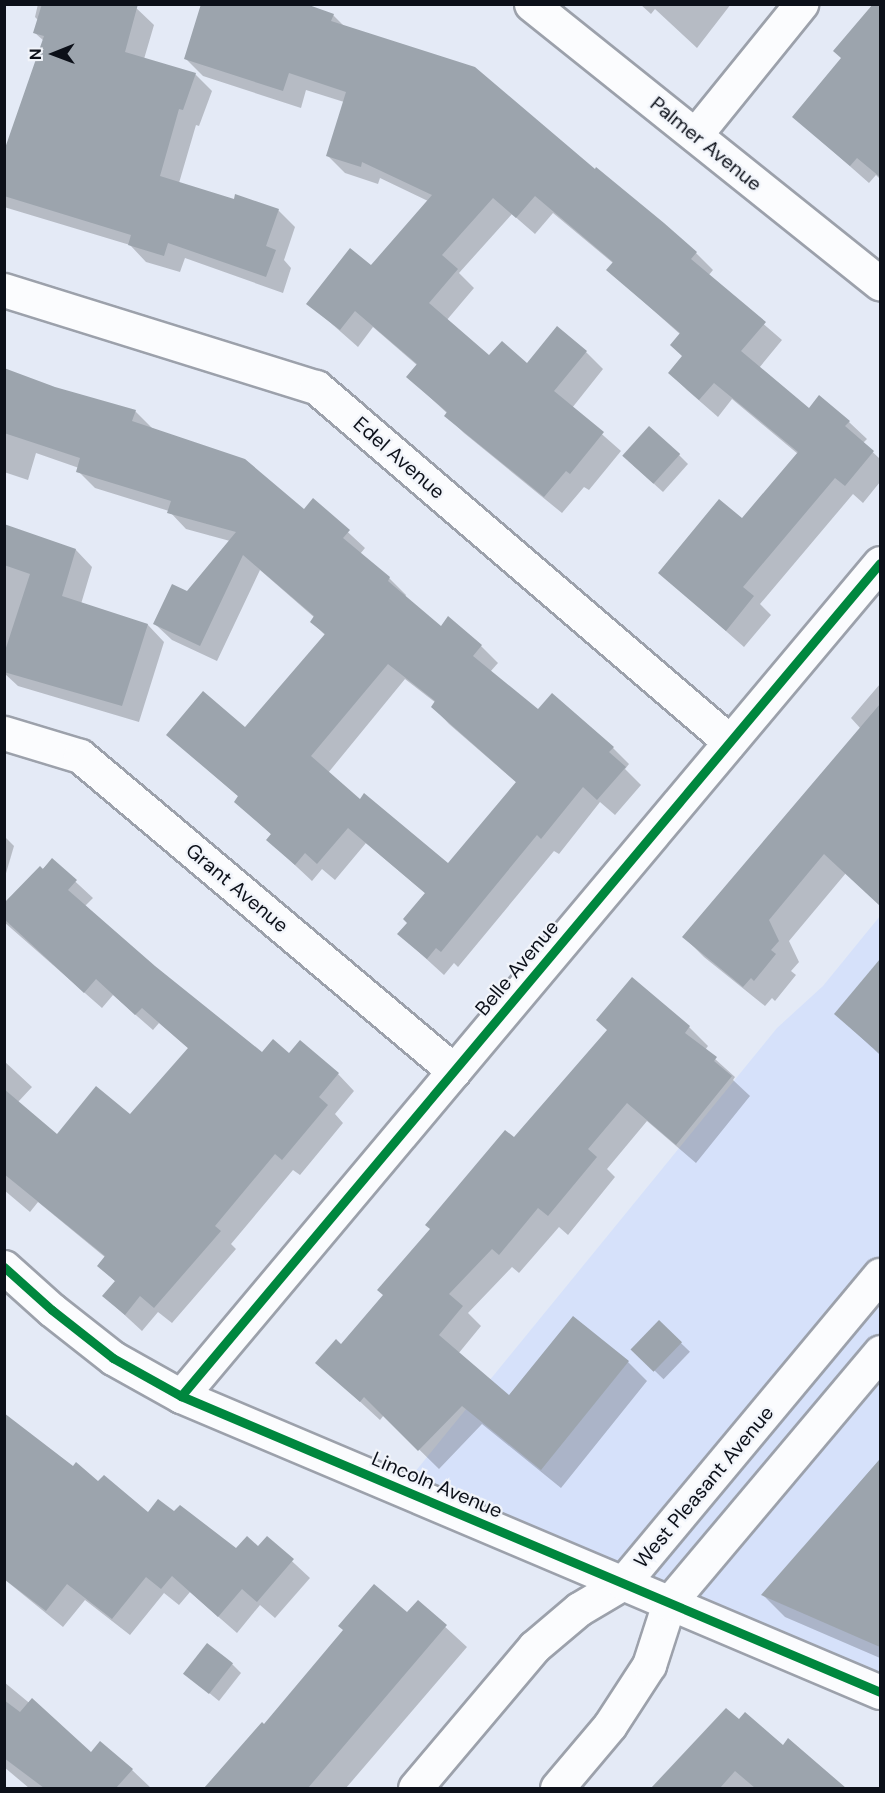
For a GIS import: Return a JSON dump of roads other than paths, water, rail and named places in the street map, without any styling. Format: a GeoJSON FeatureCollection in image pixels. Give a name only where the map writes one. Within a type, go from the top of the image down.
{"type":"FeatureCollection","features":[{"type":"Feature","properties":{"kind":"street","name":"Palmer Avenue"},"geometry":{"type":"LineString","coordinates":[[531,4],[880,284]]}},
{"type":"Feature","properties":{"kind":"street"},"geometry":{"type":"LineString","coordinates":[[695,135],[801,4]]}},
{"type":"Feature","properties":{"kind":"street","name":"Edel Avenue"},"geometry":{"type":"LineString","coordinates":[[4,290],[316,387],[730,742]]}},
{"type":"Feature","properties":{"kind":"street","name":"Belle Avenue"},"geometry":{"type":"LineString","coordinates":[[181,1396],[880,563]]}},
{"type":"Feature","properties":{"kind":"street","name":"Grant Avenue"},"geometry":{"type":"LineString","coordinates":[[4,733],[80,756],[454,1071]]}},
{"type":"Feature","properties":{"kind":"street","name":"Lincoln Avenue"},"geometry":{"type":"LineString","coordinates":[[4,1267],[52,1310],[113,1358],[181,1396],[880,1692]]}},
{"type":"Feature","properties":{"kind":"street","name":"West Pleasant Avenue"},"geometry":{"type":"LineString","coordinates":[[415,1788],[534,1647],[579,1609],[623,1583],[880,1275]]}},
{"type":"Feature","properties":{"kind":"street"},"geometry":{"type":"LineString","coordinates":[[557,1788],[610,1725],[649,1665],[669,1603],[880,1352]]}}]}
